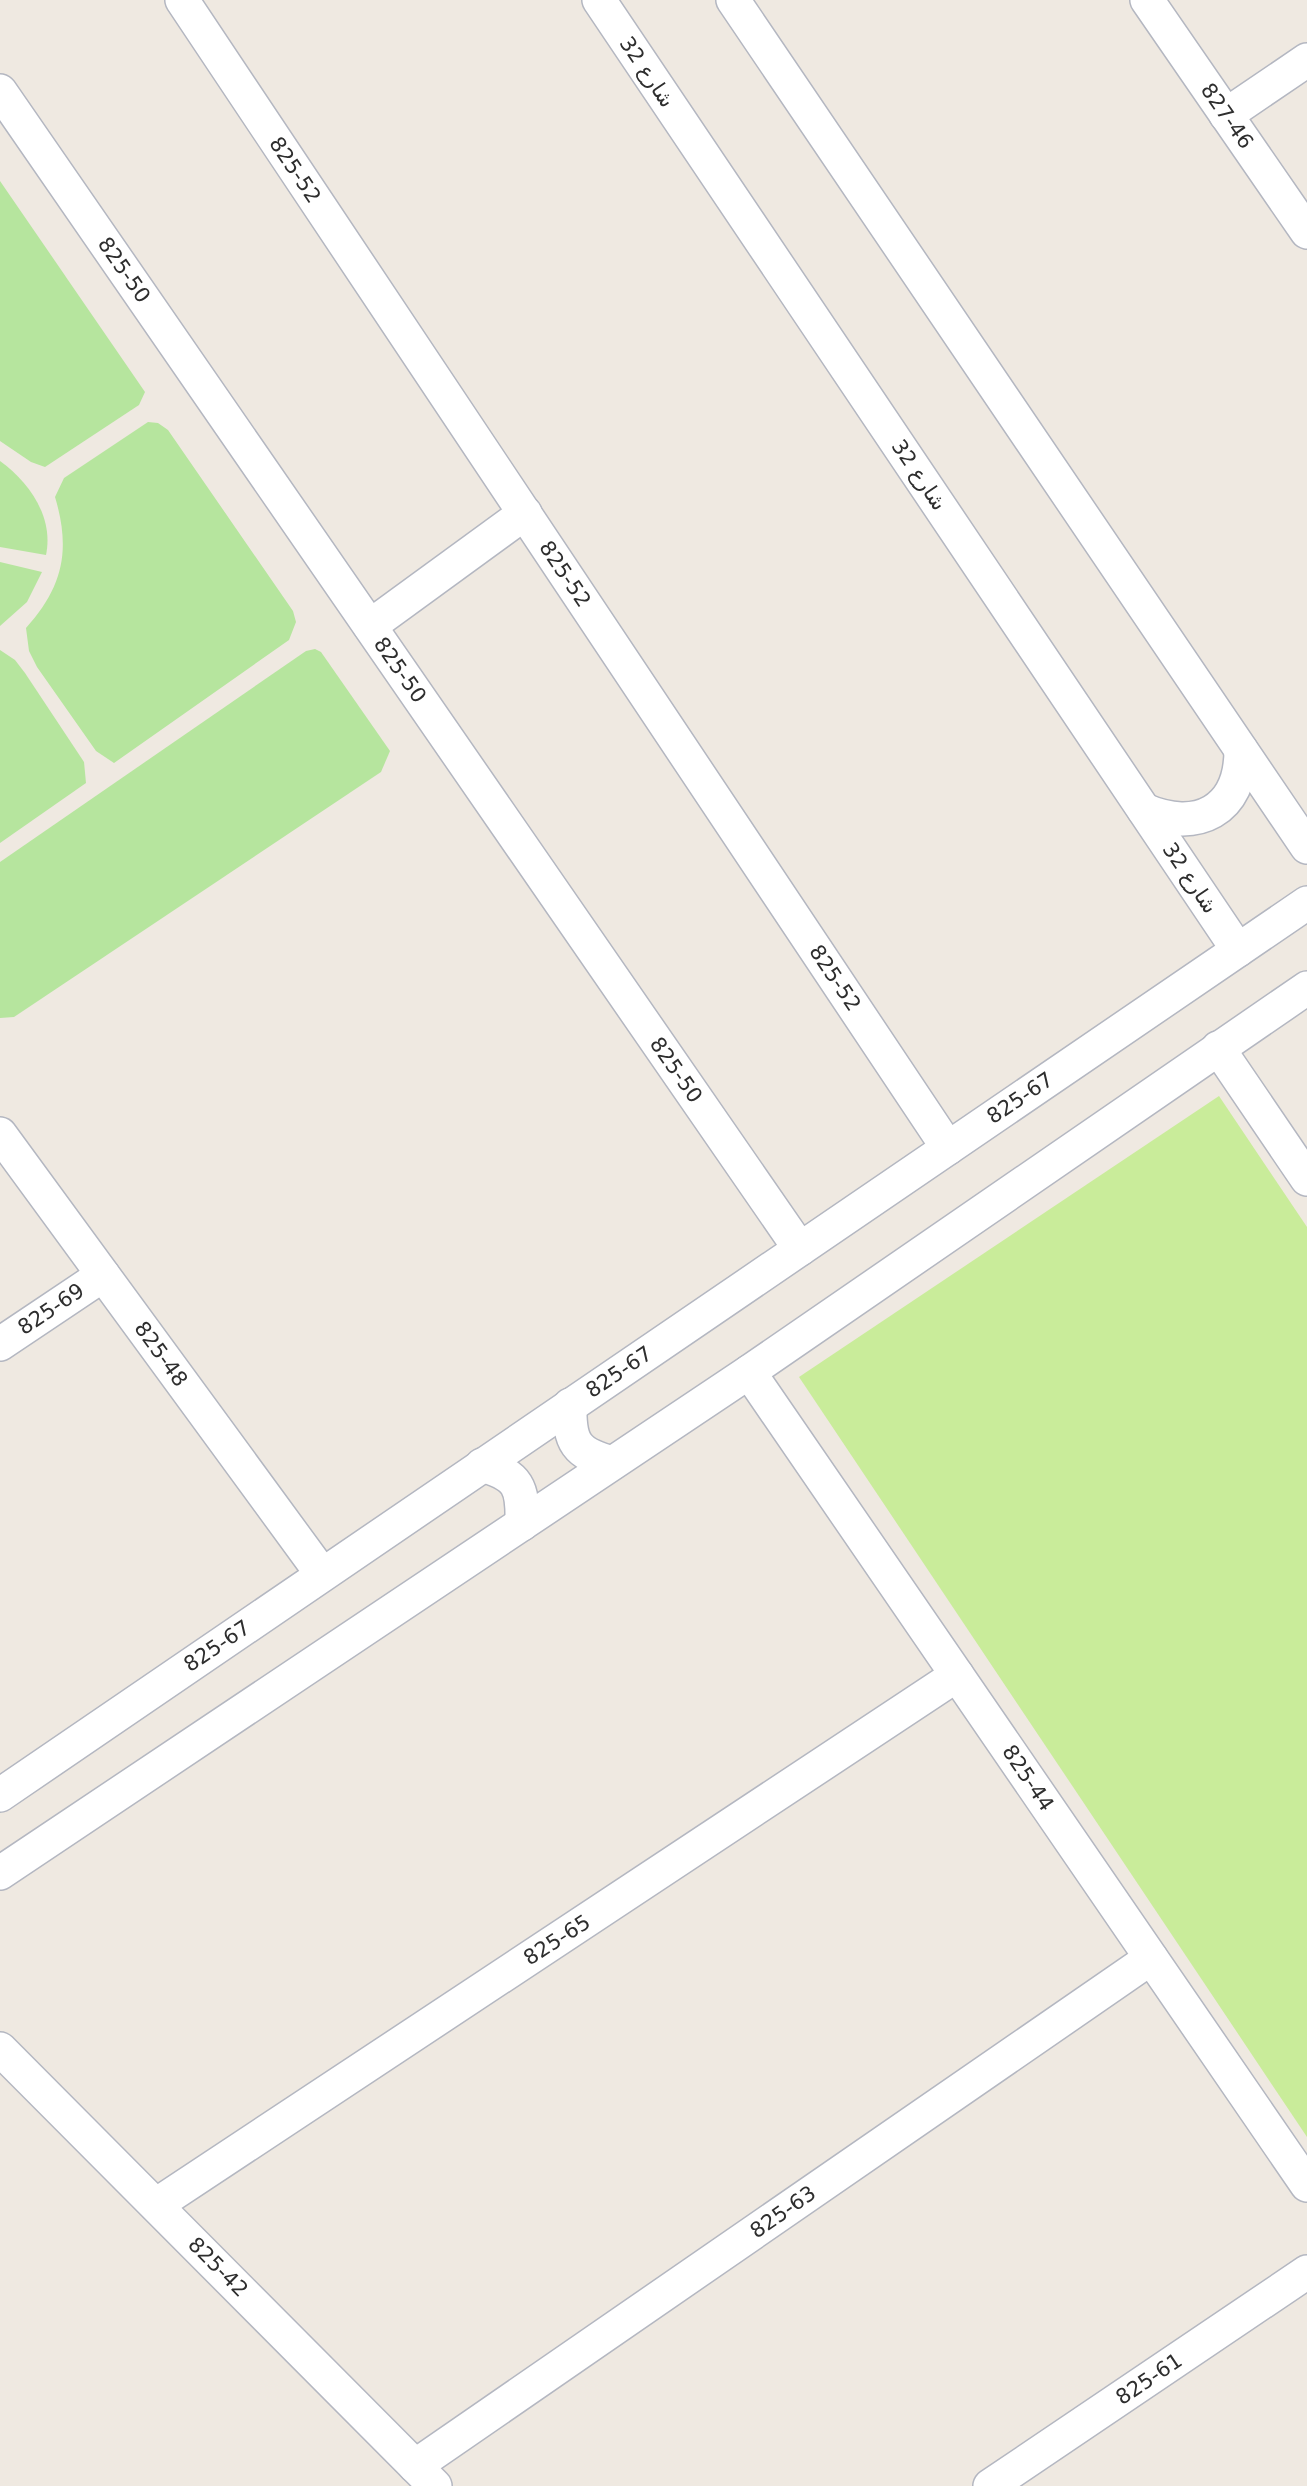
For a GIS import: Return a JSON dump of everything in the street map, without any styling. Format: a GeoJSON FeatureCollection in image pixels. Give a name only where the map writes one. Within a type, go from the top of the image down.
{"type":"FeatureCollection","features":[{"type":"Feature","properties":{"kind":"street","name":"825-52"},"geometry":{"type":"LineString","coordinates":[[182,0],[948,1148]]}},
{"type":"Feature","properties":{"kind":"street","name":"شارع 32"},"geometry":{"type":"LineString","coordinates":[[599,0],[1238,950]]}},
{"type":"Feature","properties":{"kind":"street"},"geometry":{"type":"LineString","coordinates":[[733,0],[1307,847]]}},
{"type":"Feature","properties":{"kind":"street","name":"827-46"},"geometry":{"type":"LineString","coordinates":[[1147,0],[1307,232]]}},
{"type":"Feature","properties":{"kind":"street"},"geometry":{"type":"LineString","coordinates":[[1227,115],[1307,60]]}},
{"type":"Feature","properties":{"kind":"street","name":"825-50"},"geometry":{"type":"LineString","coordinates":[[0,91],[800,1249]]}},
{"type":"Feature","properties":{"kind":"street"},"geometry":{"type":"LineString","coordinates":[[370,627],[525,513]]}},
{"type":"Feature","properties":{"kind":"street"},"geometry":{"type":"LineString","coordinates":[[1144,810],[1176,820],[1194,819],[1214,810],[1236,785],[1241,766],[1241,750]]}},
{"type":"Feature","properties":{"kind":"street","name":"825-67"},"geometry":{"type":"LineString","coordinates":[[0,1795],[1307,903]]}},
{"type":"Feature","properties":{"kind":"street"},"geometry":{"type":"LineString","coordinates":[[0,1873],[749,1372],[1307,988]]}},
{"type":"Feature","properties":{"kind":"street"},"geometry":{"type":"LineString","coordinates":[[1218,1048],[1307,1179]]}},
{"type":"Feature","properties":{"kind":"street","name":"825-48"},"geometry":{"type":"LineString","coordinates":[[0,1134],[322,1574]]}},
{"type":"Feature","properties":{"kind":"street","name":"825-69"},"geometry":{"type":"LineString","coordinates":[[0,1344],[103,1275]]}},
{"type":"Feature","properties":{"kind":"street","name":"825-44"},"geometry":{"type":"LineString","coordinates":[[749,1372],[1307,2185]]}},
{"type":"Feature","properties":{"kind":"street"},"geometry":{"type":"LineString","coordinates":[[570,1406],[571,1436],[579,1448],[590,1457],[612,1463]]}},
{"type":"Feature","properties":{"kind":"street"},"geometry":{"type":"LineString","coordinates":[[482,1465],[502,1471],[514,1480],[521,1492],[522,1524]]}},
{"type":"Feature","properties":{"kind":"street","name":"825-65"},"geometry":{"type":"LineString","coordinates":[[156,2205],[957,1676]]}},
{"type":"Feature","properties":{"kind":"street","name":"825-63"},"geometry":{"type":"LineString","coordinates":[[425,2476],[1151,1958]]}},
{"type":"Feature","properties":{"kind":"street","name":"825-42"},"geometry":{"type":"LineString","coordinates":[[0,2049],[425,2476]]}},
{"type":"Feature","properties":{"kind":"street","name":"825-61"},"geometry":{"type":"LineString","coordinates":[[990,2486],[1307,2272]]}},
{"type":"Feature","properties":{"kind":"green space"},"geometry":{"type":"Polygon","coordinates":[[[0,181],[145,392],[139,405],[45,467],[31,462],[0,441],[0,181]]]}},
{"type":"Feature","properties":{"kind":"green space"},"geometry":{"type":"Polygon","coordinates":[[[148,422],[158,423],[168,430],[293,611],[296,622],[289,640],[114,763],[96,751],[37,667],[29,651],[26,628],[39,613],[56,583],[63,551],[60,516],[55,497],[64,478],[148,422]]]}},
{"type":"Feature","properties":{"kind":"green space"},"geometry":{"type":"Polygon","coordinates":[[[0,461],[21,479],[43,514],[48,541],[46,555],[0,547],[0,461]]]}},
{"type":"Feature","properties":{"kind":"green space"},"geometry":{"type":"Polygon","coordinates":[[[0,562],[42,572],[27,602],[0,626],[0,562]]]}},
{"type":"Feature","properties":{"kind":"green space"},"geometry":{"type":"Polygon","coordinates":[[[315,649],[321,652],[390,751],[381,772],[14,1017],[0,1018],[0,862],[306,651],[315,649]]]}},
{"type":"Feature","properties":{"kind":"green space"},"geometry":{"type":"Polygon","coordinates":[[[0,650],[15,660],[25,673],[84,762],[86,783],[0,843],[0,650]]]}},
{"type":"Feature","properties":{"kind":"green space"},"geometry":{"type":"Polygon","coordinates":[[[1219,1096],[1307,1227],[1307,2137],[799,1377],[1219,1096]]]}}]}
